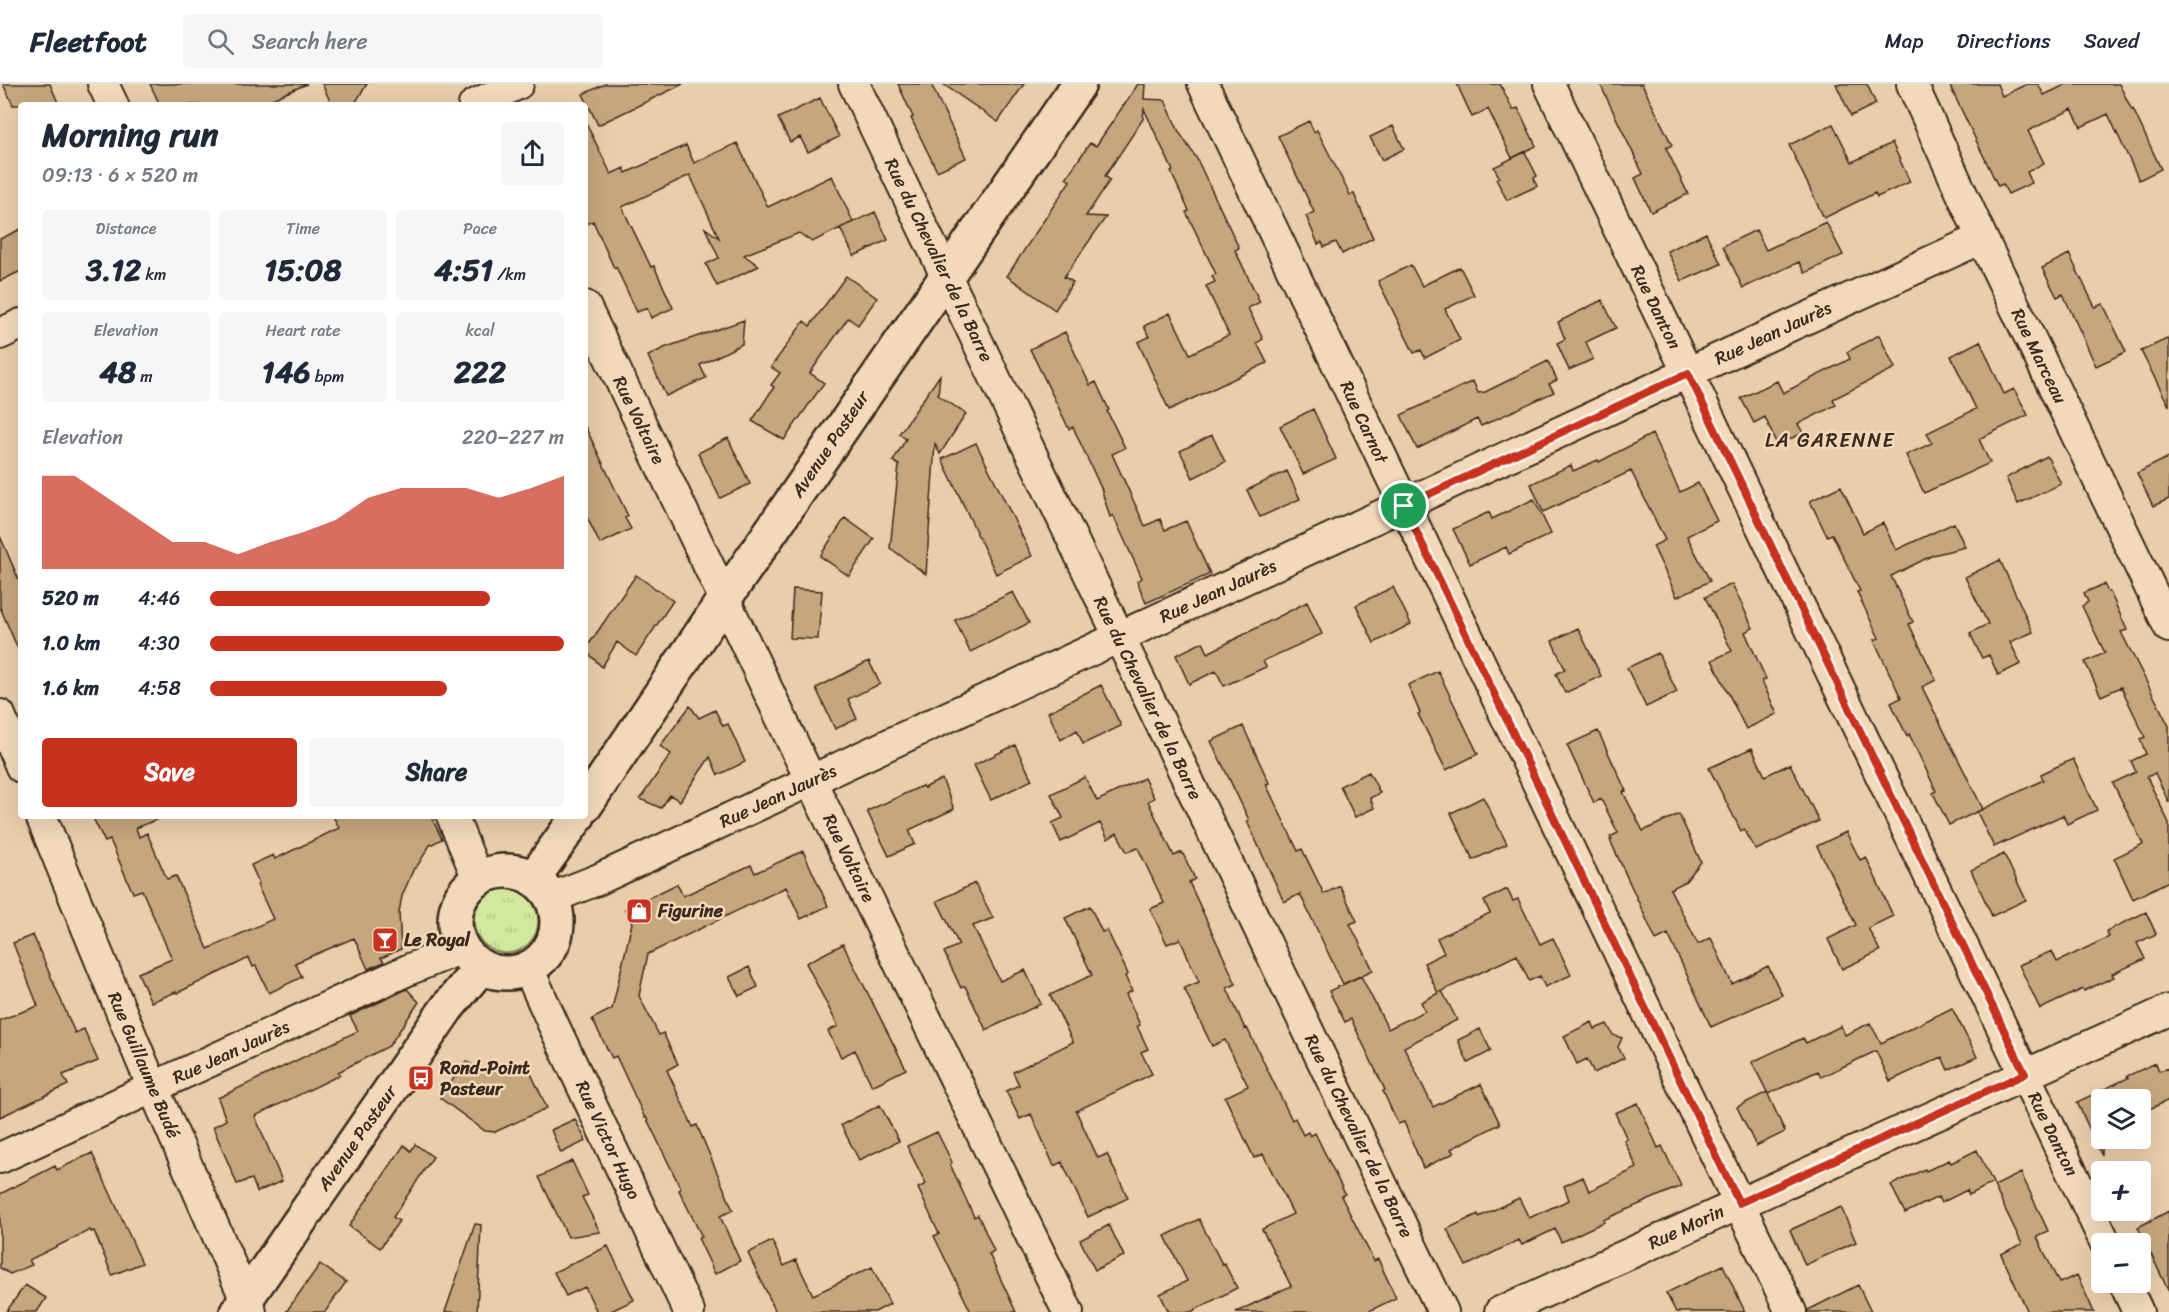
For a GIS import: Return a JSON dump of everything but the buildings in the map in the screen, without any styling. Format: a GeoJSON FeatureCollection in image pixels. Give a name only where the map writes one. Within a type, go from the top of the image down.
{"type":"FeatureCollection","features":[{"type":"Feature","properties":{"kind":"street"},"geometry":{"type":"LineString","coordinates":[[103,84],[112,102]]}},
{"type":"Feature","properties":{"kind":"street"},"geometry":{"type":"LineString","coordinates":[[482,98],[518,84]]}},
{"type":"Feature","properties":{"kind":"street","name":"Rue du Chevalier de la Barre"},"geometry":{"type":"LineString","coordinates":[[854,84],[1443,1312]]}},
{"type":"Feature","properties":{"kind":"street","name":"Avenue Pasteur"},"geometry":{"type":"LineString","coordinates":[[588,802],[946,274],[1079,84]]}},
{"type":"Feature","properties":{"kind":"street","name":"Rue Carnot"},"geometry":{"type":"LineString","coordinates":[[1203,84],[1791,1312]]}},
{"type":"Feature","properties":{"kind":"street","name":"Rue Danton"},"geometry":{"type":"LineString","coordinates":[[1549,84],[2101,1233]]}},
{"type":"Feature","properties":{"kind":"street","name":"Rue Marceau"},"geometry":{"type":"LineString","coordinates":[[1912,84],[1982,238],[2169,627]]}},
{"type":"Feature","properties":{"kind":"street","name":"Rue Jean Jaurès"},"geometry":{"type":"LineString","coordinates":[[542,889],[597,880],[1982,238]]}},
{"type":"Feature","properties":{"kind":"street","name":"Rue Voltaire"},"geometry":{"type":"LineString","coordinates":[[588,312],[811,781],[1068,1312]]}},
{"type":"Feature","properties":{"kind":"street"},"geometry":{"type":"LineString","coordinates":[[0,334],[18,325]]}},
{"type":"Feature","properties":{"kind":"street"},"geometry":{"type":"LineString","coordinates":[[0,715],[18,760]]}},
{"type":"Feature","properties":{"kind":"street","name":"Rue Guillaume Budé"},"geometry":{"type":"LineString","coordinates":[[42,819],[244,1308]]}},
{"type":"Feature","properties":{"kind":"street"},"geometry":{"type":"LineString","coordinates":[[453,819],[478,879]]}},
{"type":"Feature","properties":{"kind":"street"},"geometry":{"type":"LineString","coordinates":[[542,889],[577,819]]}},
{"type":"Feature","properties":{"kind":"street"},"geometry":{"type":"LineString","coordinates":[[505,871],[520,873],[542,889],[556,914],[556,930],[551,945],[541,958],[528,968],[513,973],[496,972],[472,957],[456,934],[454,918],[458,903],[466,890],[478,879],[491,873],[505,871]]}},
{"type":"Feature","properties":{"kind":"street","name":"Avenue Pasteur"},"geometry":{"type":"LineString","coordinates":[[244,1308],[447,1008],[472,957]]}},
{"type":"Feature","properties":{"kind":"street","name":"Rue Jean Jaurès"},"geometry":{"type":"LineString","coordinates":[[0,1158],[410,969],[472,957]]}},
{"type":"Feature","properties":{"kind":"street","name":"Rue Victor Hugo"},"geometry":{"type":"LineString","coordinates":[[528,968],[689,1312]]}},
{"type":"Feature","properties":{"kind":"street","name":"Rue Morin"},"geometry":{"type":"LineString","coordinates":[[1500,1312],[2169,1010]]}},
{"type":"Feature","properties":{"kind":"street"},"geometry":{"type":"LineString","coordinates":[[2129,1293],[2138,1312]]}},
{"type":"Feature","properties":{"kind":"green space"},"geometry":{"type":"Polygon","coordinates":[[[500,889],[512,889],[529,898],[536,909],[538,921],[536,933],[529,944],[512,953],[500,953],[488,948],[479,939],[474,927],[474,915],[479,903],[488,894],[500,889]]]}},
{"type":"Feature","properties":{"kind":"place","name":"Figurine"},"geometry":{"type":"Point","coordinates":[639,911]}},
{"type":"Feature","properties":{"kind":"place","name":"Le Royal"},"geometry":{"type":"Point","coordinates":[385,940]}},
{"type":"Feature","properties":{"kind":"place","name":"Rond-Point Pasteur"},"geometry":{"type":"Point","coordinates":[421,1078]}},
{"type":"Feature","properties":{"kind":"district","name":"LA GARENNE"},"geometry":{"type":"Point","coordinates":[1830,440]}},
{"type":"Feature","properties":{"kind":"route"},"geometry":{"type":"LineString","coordinates":[[1688,373],[2025,1074],[1739,1203],[1404,506],[1688,373]]}}]}
